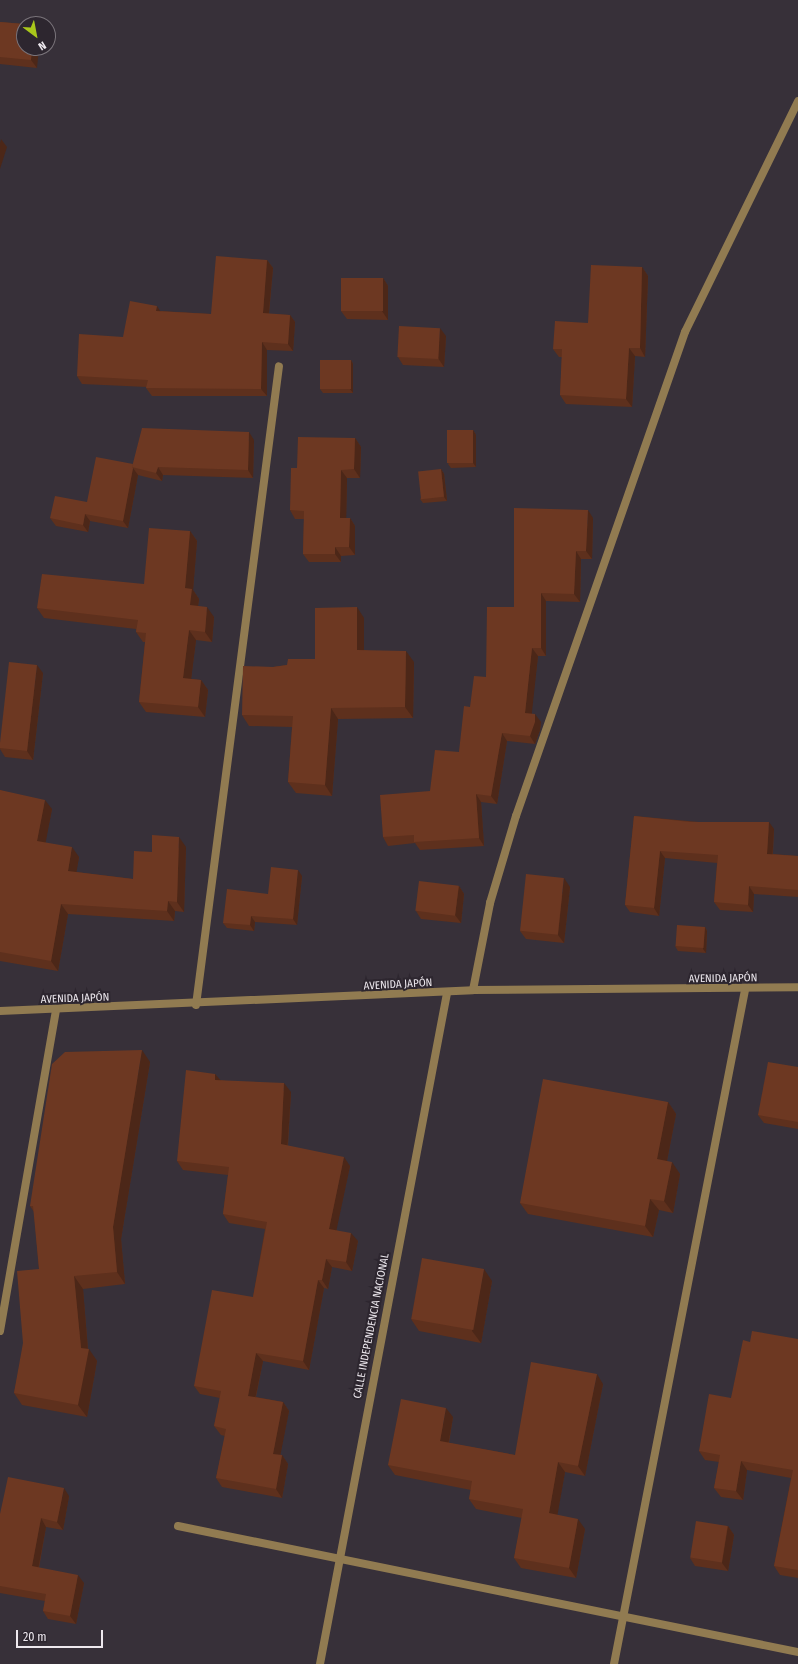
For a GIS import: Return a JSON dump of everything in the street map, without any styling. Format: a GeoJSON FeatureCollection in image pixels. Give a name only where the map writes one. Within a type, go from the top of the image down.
{"type":"FeatureCollection","features":[{"type":"Feature","properties":{"kind":"street"},"geometry":{"type":"LineString","coordinates":[[473,990],[490,903],[516,816],[685,332],[798,101]]}},
{"type":"Feature","properties":{"kind":"street"},"geometry":{"type":"LineString","coordinates":[[196,1005],[278,366]]}},
{"type":"Feature","properties":{"kind":"street","name":"AVENIDA JAPÓN"},"geometry":{"type":"LineString","coordinates":[[0,1011],[56,1011],[196,1005],[447,993],[473,990],[745,990],[798,987]]}},
{"type":"Feature","properties":{"kind":"street"},"geometry":{"type":"LineString","coordinates":[[614,1664],[621,1616],[745,990]]}},
{"type":"Feature","properties":{"kind":"street","name":"CALLE INDEPENDENCIA NACIONAL"},"geometry":{"type":"LineString","coordinates":[[320,1664],[338,1558],[447,993]]}},
{"type":"Feature","properties":{"kind":"street"},"geometry":{"type":"LineString","coordinates":[[0,1331],[56,1011]]}},
{"type":"Feature","properties":{"kind":"street"},"geometry":{"type":"LineString","coordinates":[[178,1526],[798,1652]]}},
{"type":"Feature","properties":{"kind":"building"},"geometry":{"type":"Polygon","coordinates":[[[0,22],[16,23],[16,56],[31,56],[31,60],[0,57],[0,22]]]}},
{"type":"Feature","properties":{"kind":"building"},"geometry":{"type":"Polygon","coordinates":[[[216,256],[267,260],[263,313],[290,315],[288,344],[262,342],[261,389],[146,388],[148,380],[77,376],[79,334],[123,337],[130,301],[157,306],[156,311],[211,314],[216,256]]]}},
{"type":"Feature","properties":{"kind":"building"},"geometry":{"type":"Polygon","coordinates":[[[591,265],[642,267],[640,348],[629,348],[626,399],[560,395],[562,349],[553,349],[555,321],[588,323],[591,265]]]}},
{"type":"Feature","properties":{"kind":"building"},"geometry":{"type":"Polygon","coordinates":[[[341,278],[383,278],[383,311],[341,311],[341,278]]]}},
{"type":"Feature","properties":{"kind":"building"},"geometry":{"type":"Polygon","coordinates":[[[399,326],[440,328],[438,359],[397,357],[399,326]]]}},
{"type":"Feature","properties":{"kind":"building"},"geometry":{"type":"Polygon","coordinates":[[[320,360],[351,360],[351,389],[320,389],[320,360]]]}},
{"type":"Feature","properties":{"kind":"building"},"geometry":{"type":"Polygon","coordinates":[[[142,428],[249,432],[248,470],[158,467],[156,473],[132,467],[142,428]]]}},
{"type":"Feature","properties":{"kind":"building"},"geometry":{"type":"Polygon","coordinates":[[[447,430],[473,430],[473,463],[447,463],[447,430]]]}},
{"type":"Feature","properties":{"kind":"building"},"geometry":{"type":"Polygon","coordinates":[[[298,437],[355,438],[354,469],[341,470],[340,518],[350,518],[349,547],[335,547],[335,554],[303,554],[304,511],[290,510],[291,468],[297,468],[298,437]]]}},
{"type":"Feature","properties":{"kind":"building"},"geometry":{"type":"Polygon","coordinates":[[[96,457],[133,464],[123,521],[85,514],[83,525],[50,518],[55,496],[87,502],[96,457]]]}},
{"type":"Feature","properties":{"kind":"building"},"geometry":{"type":"Polygon","coordinates":[[[441,469],[444,497],[421,499],[418,471],[441,469]]]}},
{"type":"Feature","properties":{"kind":"building"},"geometry":{"type":"Polygon","coordinates":[[[514,508],[588,510],[586,551],[576,551],[574,594],[541,593],[541,648],[532,648],[525,713],[535,714],[535,722],[530,736],[502,733],[491,796],[476,794],[479,838],[414,842],[414,835],[383,837],[380,795],[430,791],[435,750],[459,752],[464,706],[470,707],[474,676],[486,677],[487,607],[514,607],[514,508]]]}},
{"type":"Feature","properties":{"kind":"building"},"geometry":{"type":"Polygon","coordinates":[[[149,528],[190,531],[185,588],[192,589],[190,605],[207,607],[205,632],[189,630],[183,678],[201,680],[198,707],[139,702],[146,633],[136,632],[138,620],[37,608],[42,574],[144,584],[149,528]]]}},
{"type":"Feature","properties":{"kind":"building"},"geometry":{"type":"Polygon","coordinates":[[[357,607],[357,650],[406,651],[405,707],[331,708],[325,785],[288,782],[293,716],[242,715],[243,666],[273,667],[287,665],[288,659],[315,659],[315,608],[357,607]]]}},
{"type":"Feature","properties":{"kind":"building"},"geometry":{"type":"Polygon","coordinates":[[[9,662],[37,665],[27,751],[0,748],[9,662]]]}},
{"type":"Feature","properties":{"kind":"building"},"geometry":{"type":"Polygon","coordinates":[[[0,790],[45,800],[37,841],[72,847],[68,871],[133,879],[134,851],[152,852],[152,835],[179,837],[177,902],[168,901],[167,911],[61,904],[51,961],[0,952],[0,790]]]}},
{"type":"Feature","properties":{"kind":"building"},"geometry":{"type":"Polygon","coordinates":[[[634,816],[690,822],[769,822],[767,854],[798,856],[798,890],[749,886],[748,905],[714,902],[718,855],[660,851],[654,908],[625,905],[634,816]]]}},
{"type":"Feature","properties":{"kind":"building"},"geometry":{"type":"Polygon","coordinates":[[[271,867],[298,870],[293,919],[251,916],[250,925],[223,923],[227,889],[268,894],[271,867]]]}},
{"type":"Feature","properties":{"kind":"building"},"geometry":{"type":"Polygon","coordinates":[[[526,874],[564,878],[558,935],[520,931],[526,874]]]}},
{"type":"Feature","properties":{"kind":"building"},"geometry":{"type":"Polygon","coordinates":[[[419,881],[459,886],[455,916],[415,911],[419,881]]]}},
{"type":"Feature","properties":{"kind":"building"},"geometry":{"type":"Polygon","coordinates":[[[677,925],[705,927],[703,948],[676,946],[677,925]]]}},
{"type":"Feature","properties":{"kind":"building"},"geometry":{"type":"Polygon","coordinates":[[[142,1050],[113,1227],[117,1272],[74,1276],[81,1348],[89,1349],[78,1405],[14,1393],[23,1343],[17,1271],[39,1269],[33,1206],[30,1206],[52,1064],[65,1052],[142,1050]]]}},
{"type":"Feature","properties":{"kind":"building"},"geometry":{"type":"Polygon","coordinates":[[[768,1062],[798,1067],[798,1122],[758,1115],[768,1062]]]}},
{"type":"Feature","properties":{"kind":"building"},"geometry":{"type":"Polygon","coordinates":[[[186,1070],[215,1074],[215,1080],[284,1083],[281,1144],[344,1157],[329,1229],[351,1233],[346,1262],[326,1259],[322,1280],[318,1280],[303,1361],[256,1353],[248,1396],[283,1402],[273,1454],[282,1455],[276,1489],[216,1478],[226,1429],[214,1426],[221,1391],[194,1386],[212,1290],[253,1297],[267,1222],[223,1214],[229,1167],[177,1161],[186,1070]]]}},
{"type":"Feature","properties":{"kind":"building"},"geometry":{"type":"Polygon","coordinates":[[[543,1079],[668,1102],[657,1159],[672,1162],[664,1201],[650,1199],[645,1226],[520,1203],[543,1079]]]}},
{"type":"Feature","properties":{"kind":"building"},"geometry":{"type":"Polygon","coordinates":[[[422,1258],[484,1269],[473,1330],[411,1319],[422,1258]]]}},
{"type":"Feature","properties":{"kind":"building"},"geometry":{"type":"Polygon","coordinates":[[[752,1331],[798,1339],[798,1570],[774,1566],[793,1470],[741,1461],[736,1491],[714,1488],[720,1455],[699,1451],[709,1394],[731,1398],[743,1340],[750,1342],[752,1331]]]}},
{"type":"Feature","properties":{"kind":"building"},"geometry":{"type":"Polygon","coordinates":[[[531,1362],[597,1374],[578,1466],[558,1462],[549,1513],[578,1519],[569,1568],[514,1558],[523,1509],[469,1499],[472,1481],[388,1465],[401,1399],[446,1408],[440,1441],[515,1455],[531,1362]]]}},
{"type":"Feature","properties":{"kind":"building"},"geometry":{"type":"Polygon","coordinates":[[[8,1477],[64,1488],[57,1522],[41,1518],[32,1566],[78,1575],[70,1616],[43,1611],[46,1594],[0,1586],[0,1514],[8,1477]]]}},
{"type":"Feature","properties":{"kind":"building"},"geometry":{"type":"Polygon","coordinates":[[[696,1521],[728,1526],[722,1563],[690,1558],[696,1521]]]}}]}
